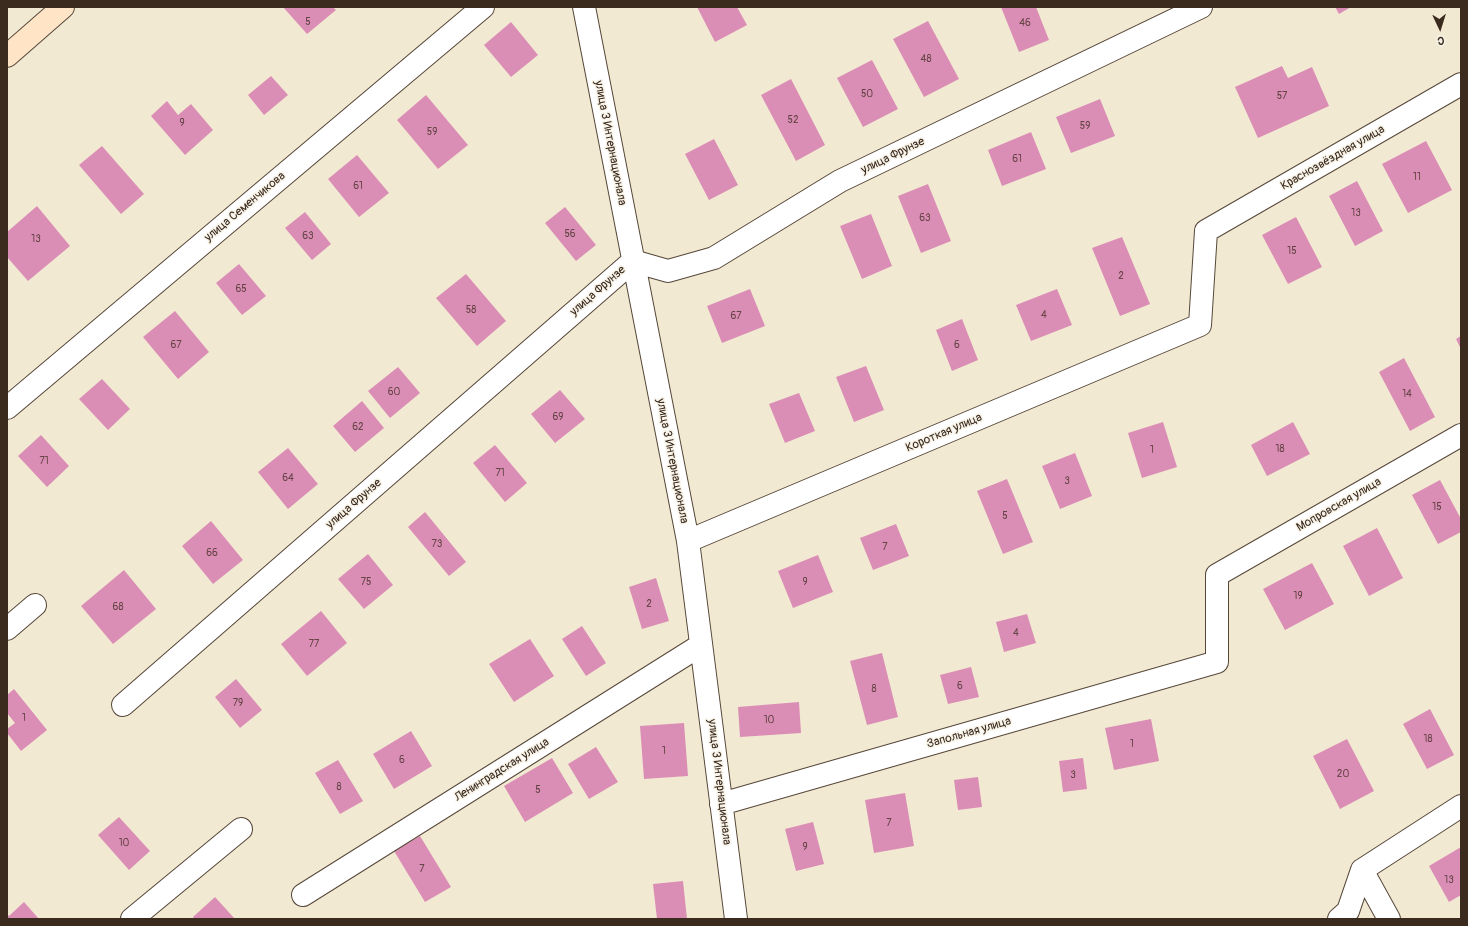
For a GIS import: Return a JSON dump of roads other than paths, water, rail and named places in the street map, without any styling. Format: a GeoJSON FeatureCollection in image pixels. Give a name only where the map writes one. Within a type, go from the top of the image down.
{"type":"FeatureCollection","features":[{"type":"Feature","properties":{"kind":"main road"},"geometry":{"type":"LineString","coordinates":[[7,56],[62,7]]}},
{"type":"Feature","properties":{"kind":"street","name":"улица Семенчикова"},"geometry":{"type":"LineString","coordinates":[[7,408],[483,7]]}},
{"type":"Feature","properties":{"kind":"street","name":"улица 3 Интернационала"},"geometry":{"type":"LineString","coordinates":[[584,7],[688,541],[736,919]]}},
{"type":"Feature","properties":{"kind":"street","name":"улица Фрунзе"},"geometry":{"type":"LineString","coordinates":[[124,705],[633,262],[668,270],[714,258],[840,181],[1201,7]]}},
{"type":"Feature","properties":{"kind":"street","name":"Краснозвёздная улица"},"geometry":{"type":"LineString","coordinates":[[1200,324],[1206,231],[1461,84]]}},
{"type":"Feature","properties":{"kind":"street","name":"Короткая улица"},"geometry":{"type":"LineString","coordinates":[[688,541],[1200,324]]}},
{"type":"Feature","properties":{"kind":"street","name":"Мопровская улица"},"geometry":{"type":"LineString","coordinates":[[1217,662],[1217,575],[1461,436]]}},
{"type":"Feature","properties":{"kind":"street"},"geometry":{"type":"LineString","coordinates":[[7,628],[35,605]]}},
{"type":"Feature","properties":{"kind":"street","name":"Ленинградская улица"},"geometry":{"type":"LineString","coordinates":[[303,894],[701,645]]}},
{"type":"Feature","properties":{"kind":"street","name":"Запольная улица"},"geometry":{"type":"LineString","coordinates":[[722,804],[1217,662]]}},
{"type":"Feature","properties":{"kind":"street"},"geometry":{"type":"LineString","coordinates":[[1339,919],[1348,911],[1362,870],[1461,806]]}},
{"type":"Feature","properties":{"kind":"street"},"geometry":{"type":"LineString","coordinates":[[132,919],[241,830]]}},
{"type":"Feature","properties":{"kind":"street"},"geometry":{"type":"LineString","coordinates":[[1362,870],[1389,919]]}}]}
